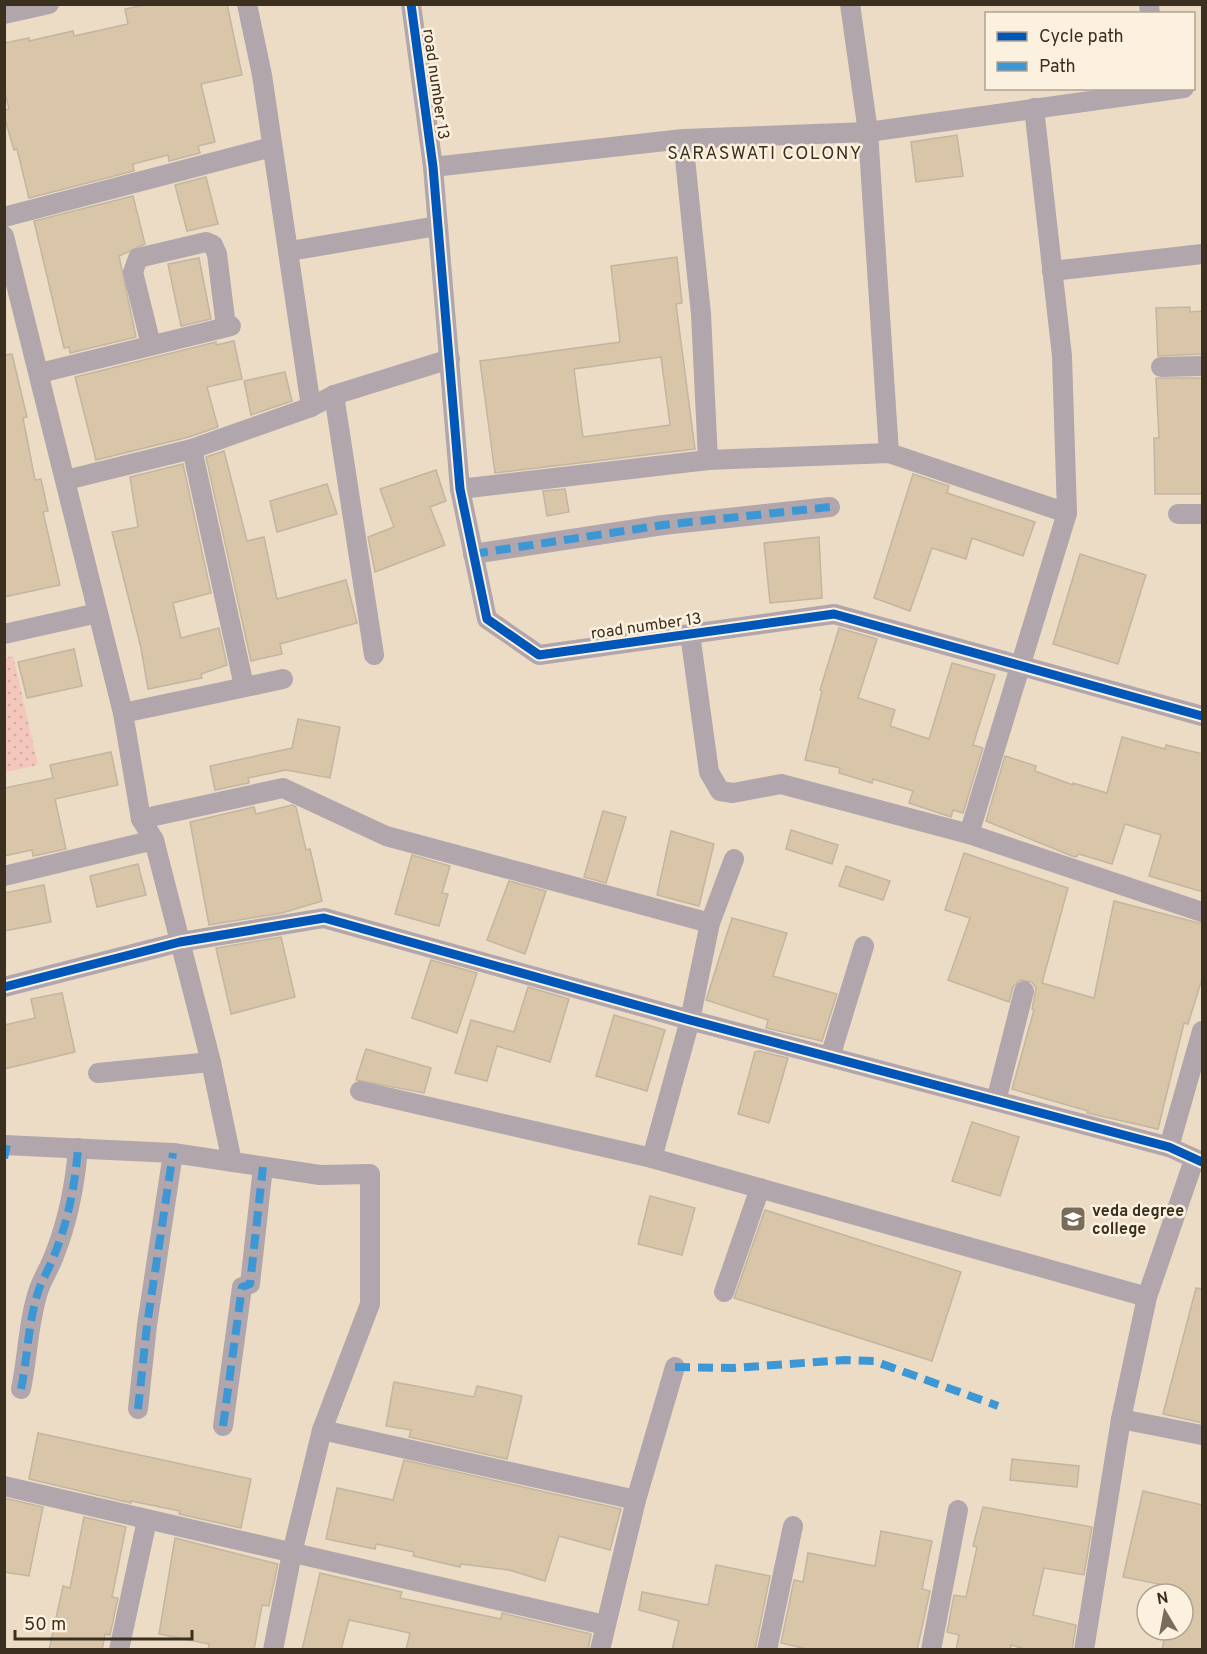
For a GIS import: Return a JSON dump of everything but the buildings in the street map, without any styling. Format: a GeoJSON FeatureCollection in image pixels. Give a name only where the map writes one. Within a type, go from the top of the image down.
{"type":"FeatureCollection","features":[{"type":"Feature","properties":{"kind":"street"},"geometry":{"type":"LineString","coordinates":[[4,15],[49,4]]}},
{"type":"Feature","properties":{"kind":"street"},"geometry":{"type":"LineString","coordinates":[[247,4],[262,75],[290,252],[311,407]]}},
{"type":"Feature","properties":{"kind":"street","name":"road number 13"},"geometry":{"type":"LineString","coordinates":[[411,4],[433,167],[436,226],[460,489],[487,619],[539,655],[834,614],[1018,667],[1203,716]]}},
{"type":"Feature","properties":{"kind":"street"},"geometry":{"type":"LineString","coordinates":[[850,4],[868,132],[889,453]]}},
{"type":"Feature","properties":{"kind":"street"},"geometry":{"type":"LineString","coordinates":[[433,167],[683,139],[868,132],[1160,90]]}},
{"type":"Feature","properties":{"kind":"street"},"geometry":{"type":"LineString","coordinates":[[969,834],[1018,667],[1067,513],[1062,356],[1034,108]]}},
{"type":"Feature","properties":{"kind":"street"},"geometry":{"type":"LineString","coordinates":[[683,139],[701,314],[708,460]]}},
{"type":"Feature","properties":{"kind":"street"},"geometry":{"type":"LineString","coordinates":[[4,217],[272,147]]}},
{"type":"Feature","properties":{"kind":"street"},"geometry":{"type":"LineString","coordinates":[[290,252],[436,226]]}},
{"type":"Feature","properties":{"kind":"street"},"geometry":{"type":"LineString","coordinates":[[4,236],[123,713],[141,819],[154,840],[211,1062],[232,1162]]}},
{"type":"Feature","properties":{"kind":"street"},"geometry":{"type":"LineString","coordinates":[[40,373],[229,326],[217,254],[213,245],[206,242],[138,258],[134,272],[151,345]]}},
{"type":"Feature","properties":{"kind":"street"},"geometry":{"type":"LineString","coordinates":[[1052,271],[1203,254]]}},
{"type":"Feature","properties":{"kind":"street"},"geometry":{"type":"LineString","coordinates":[[66,480],[192,449],[311,407],[334,395],[450,360]]}},
{"type":"Feature","properties":{"kind":"street"},"geometry":{"type":"LineString","coordinates":[[1161,367],[1203,366]]}},
{"type":"Feature","properties":{"kind":"street"},"geometry":{"type":"LineString","coordinates":[[334,395],[374,655]]}},
{"type":"Feature","properties":{"kind":"street"},"geometry":{"type":"LineString","coordinates":[[192,449],[244,686]]}},
{"type":"Feature","properties":{"kind":"street"},"geometry":{"type":"LineString","coordinates":[[460,489],[708,460],[889,453],[1067,513]]}},
{"type":"Feature","properties":{"kind":"street"},"geometry":{"type":"LineString","coordinates":[[473,554],[663,525],[830,507]]}},
{"type":"Feature","properties":{"kind":"street"},"geometry":{"type":"LineString","coordinates":[[1178,514],[1203,514]]}},
{"type":"Feature","properties":{"kind":"street"},"geometry":{"type":"LineString","coordinates":[[4,634],[98,612]]}},
{"type":"Feature","properties":{"kind":"street"},"geometry":{"type":"LineString","coordinates":[[690,634],[709,772],[720,791],[733,793],[781,784],[969,834],[1203,912]]}},
{"type":"Feature","properties":{"kind":"street"},"geometry":{"type":"LineString","coordinates":[[123,713],[284,679]]}},
{"type":"Feature","properties":{"kind":"street"},"geometry":{"type":"LineString","coordinates":[[141,819],[283,788],[387,836],[710,923]]}},
{"type":"Feature","properties":{"kind":"street"},"geometry":{"type":"LineString","coordinates":[[4,876],[154,840]]}},
{"type":"Feature","properties":{"kind":"street"},"geometry":{"type":"LineString","coordinates":[[652,1158],[690,1020],[710,923],[734,860]]}},
{"type":"Feature","properties":{"kind":"street"},"geometry":{"type":"LineString","coordinates":[[4,987],[180,942],[324,918],[690,1020],[1168,1148],[1198,1161],[1147,1297],[1121,1419],[1084,1650]]}},
{"type":"Feature","properties":{"kind":"street"},"geometry":{"type":"LineString","coordinates":[[830,1058],[864,946]]}},
{"type":"Feature","properties":{"kind":"street"},"geometry":{"type":"LineString","coordinates":[[996,1101],[1024,991]]}},
{"type":"Feature","properties":{"kind":"street"},"geometry":{"type":"LineString","coordinates":[[1168,1148],[1200,1058],[1203,1031]]}},
{"type":"Feature","properties":{"kind":"street"},"geometry":{"type":"LineString","coordinates":[[98,1073],[211,1062]]}},
{"type":"Feature","properties":{"kind":"street"},"geometry":{"type":"LineString","coordinates":[[360,1091],[652,1158],[1147,1297]]}},
{"type":"Feature","properties":{"kind":"street"},"geometry":{"type":"LineString","coordinates":[[21,1389],[32,1315],[39,1289],[54,1256],[68,1212],[75,1183],[78,1148]]}},
{"type":"Feature","properties":{"kind":"street"},"geometry":{"type":"LineString","coordinates":[[5,1149],[78,1148],[173,1153],[320,1175],[370,1174],[370,1304],[322,1430],[292,1553],[273,1650]]}},
{"type":"Feature","properties":{"kind":"street"},"geometry":{"type":"LineString","coordinates":[[138,1409],[147,1325],[173,1153]]}},
{"type":"Feature","properties":{"kind":"street"},"geometry":{"type":"LineString","coordinates":[[223,1426],[242,1287],[250,1284],[253,1275],[252,1243],[263,1167]]}},
{"type":"Feature","properties":{"kind":"street"},"geometry":{"type":"LineString","coordinates":[[724,1292],[760,1188]]}},
{"type":"Feature","properties":{"kind":"street"},"geometry":{"type":"LineString","coordinates":[[600,1650],[636,1500],[675,1367]]}},
{"type":"Feature","properties":{"kind":"street"},"geometry":{"type":"LineString","coordinates":[[1121,1419],[1203,1435]]}},
{"type":"Feature","properties":{"kind":"street"},"geometry":{"type":"LineString","coordinates":[[322,1430],[636,1500]]}},
{"type":"Feature","properties":{"kind":"street"},"geometry":{"type":"LineString","coordinates":[[4,1486],[605,1625]]}},
{"type":"Feature","properties":{"kind":"street"},"geometry":{"type":"LineString","coordinates":[[931,1650],[958,1510]]}},
{"type":"Feature","properties":{"kind":"street"},"geometry":{"type":"LineString","coordinates":[[119,1650],[147,1520]]}},
{"type":"Feature","properties":{"kind":"street"},"geometry":{"type":"LineString","coordinates":[[767,1650],[793,1526]]}},
{"type":"Feature","properties":{"kind":"shaded area"},"geometry":{"type":"Polygon","coordinates":[[[13,656],[38,765],[5,772],[5,658],[13,656]]]}},
{"type":"Feature","properties":{"kind":"marked path"},"geometry":{"type":"LineString","coordinates":[[473,554],[663,525],[830,507]]}},
{"type":"Feature","properties":{"kind":"marked path"},"geometry":{"type":"LineString","coordinates":[[4,1158],[7,1145]]}},
{"type":"Feature","properties":{"kind":"marked path"},"geometry":{"type":"LineString","coordinates":[[21,1389],[35,1301],[59,1243],[67,1216],[78,1148]]}},
{"type":"Feature","properties":{"kind":"marked path"},"geometry":{"type":"LineString","coordinates":[[138,1409],[147,1325],[173,1153]]}},
{"type":"Feature","properties":{"kind":"marked path"},"geometry":{"type":"LineString","coordinates":[[223,1426],[242,1287],[250,1284],[263,1167]]}},
{"type":"Feature","properties":{"kind":"marked path"},"geometry":{"type":"LineString","coordinates":[[675,1367],[733,1368],[845,1360],[874,1361],[998,1406]]}},
{"type":"Feature","properties":{"kind":"cycle path"},"geometry":{"type":"LineString","coordinates":[[411,4],[433,167],[460,489],[487,619],[539,655],[834,614],[1202,716]]}},
{"type":"Feature","properties":{"kind":"cycle path"},"geometry":{"type":"LineString","coordinates":[[4,987],[180,942],[324,918],[690,1020],[1169,1147],[1202,1162]]}},
{"type":"Feature","properties":{"kind":"place","name":"veda degree college"},"geometry":{"type":"Point","coordinates":[1073,1219]}},
{"type":"Feature","properties":{"kind":"district","name":"SARASWATI COLONY"},"geometry":{"type":"Point","coordinates":[765,153]}}]}
